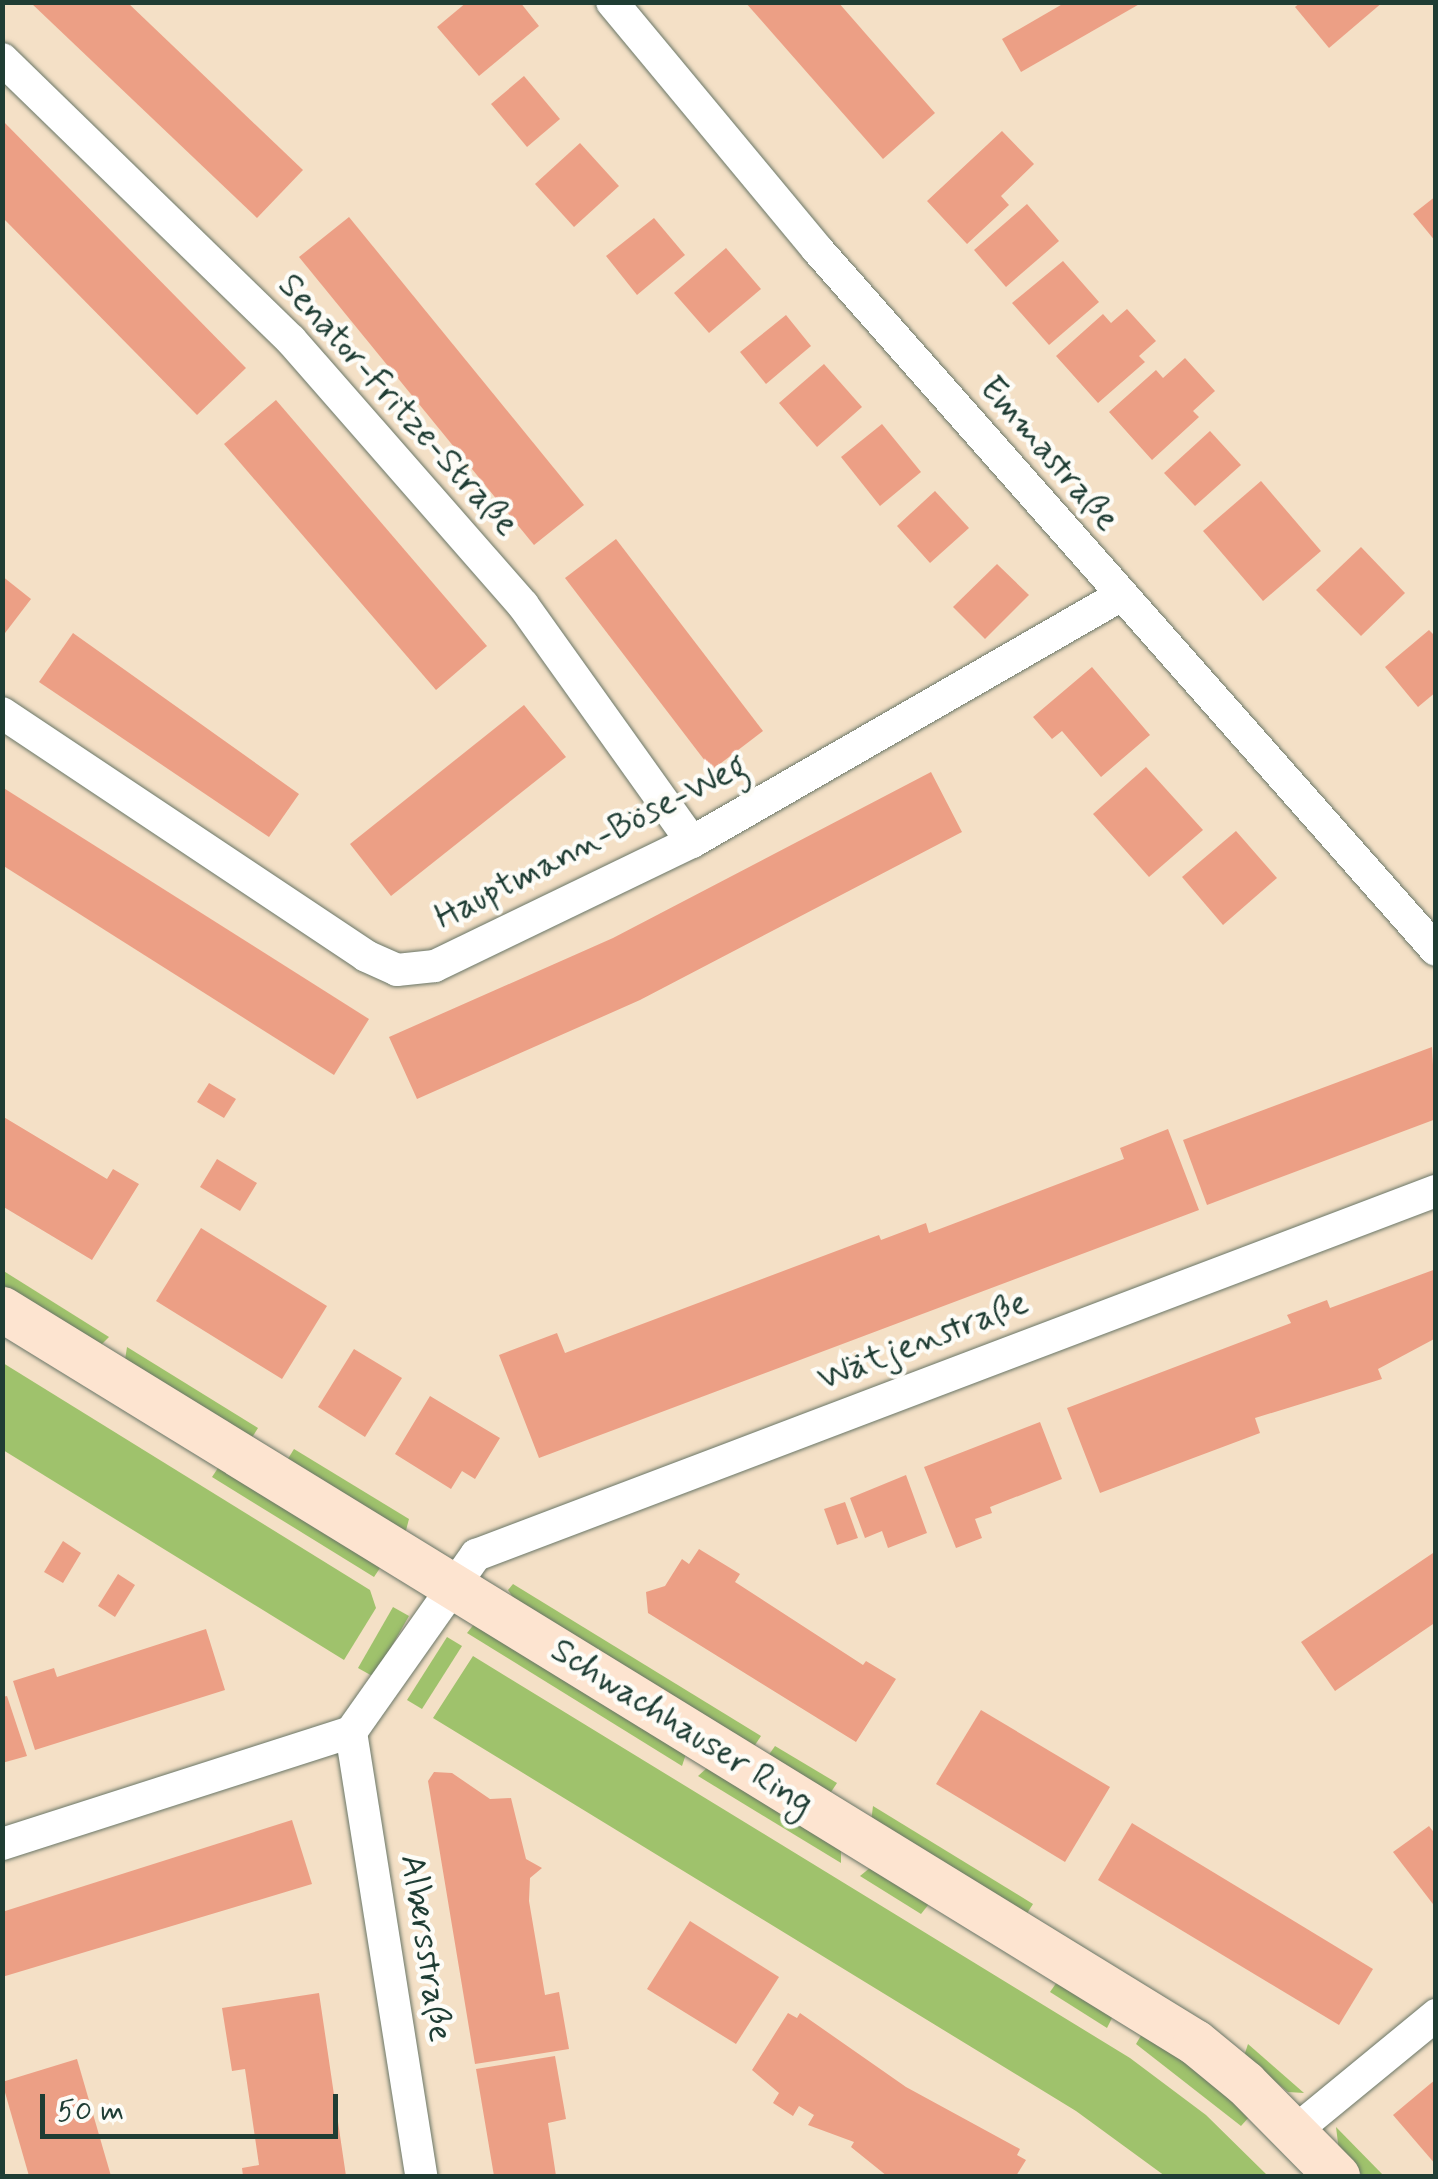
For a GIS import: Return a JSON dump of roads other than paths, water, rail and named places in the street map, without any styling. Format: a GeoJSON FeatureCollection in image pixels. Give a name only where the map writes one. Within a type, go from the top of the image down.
{"type":"FeatureCollection","features":[{"type":"Feature","properties":{"kind":"main road","name":"Schwachhauser Ring"},"geometry":{"type":"LineString","coordinates":[[2,1309],[1195,2042],[1295,2130],[1337,2176]]}},
{"type":"Feature","properties":{"kind":"street","name":"Emmastraße"},"geometry":{"type":"LineString","coordinates":[[612,2],[1120,596],[1436,950]]}},
{"type":"Feature","properties":{"kind":"street","name":"Senator-Fritze-Straße"},"geometry":{"type":"LineString","coordinates":[[2,60],[291,340],[523,604],[692,842]]}},
{"type":"Feature","properties":{"kind":"street","name":"Hauptmann-Böse-Weg"},"geometry":{"type":"LineString","coordinates":[[2,713],[366,956],[398,970],[436,966],[692,842],[1120,596]]}},
{"type":"Feature","properties":{"kind":"street","name":"Wätjenstraße"},"geometry":{"type":"LineString","coordinates":[[351,1732],[476,1555],[1436,1190]]}},
{"type":"Feature","properties":{"kind":"street"},"geometry":{"type":"LineString","coordinates":[[2,1844],[351,1732]]}},
{"type":"Feature","properties":{"kind":"street","name":"Albersstraße"},"geometry":{"type":"LineString","coordinates":[[351,1732],[422,2176]]}},
{"type":"Feature","properties":{"kind":"street"},"geometry":{"type":"LineString","coordinates":[[1295,2130],[1436,2014]]}}]}
